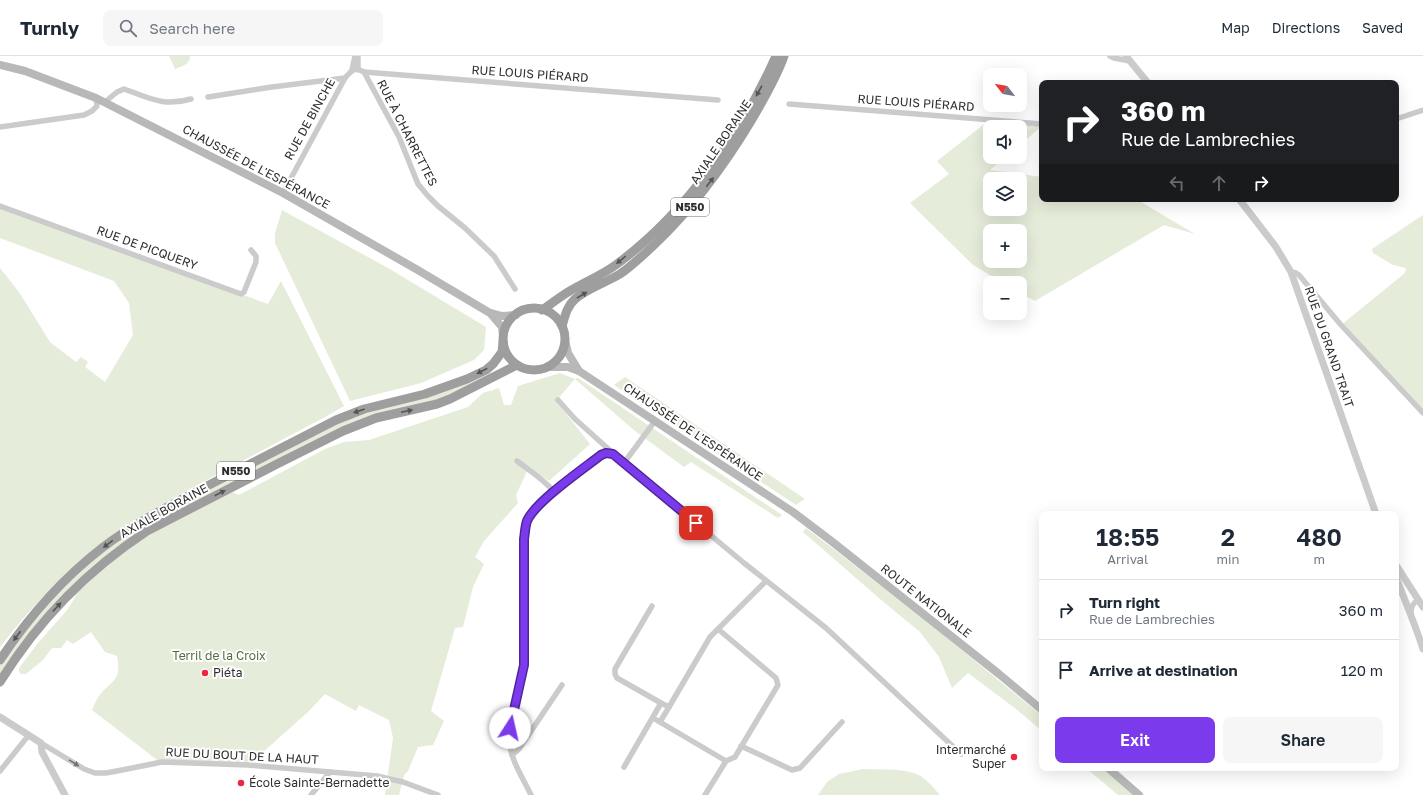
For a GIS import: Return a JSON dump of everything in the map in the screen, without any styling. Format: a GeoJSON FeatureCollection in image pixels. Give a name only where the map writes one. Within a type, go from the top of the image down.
{"type":"FeatureCollection","features":[{"type":"Feature","properties":{"kind":"highway","name":"AXIALE BORAINE"},"geometry":{"type":"LineString","coordinates":[[542,310],[576,287],[617,264],[669,216],[712,166],[728,143],[766,78],[776,56]]}},
{"type":"Feature","properties":{"kind":"highway","name":"AXIALE BORAINE"},"geometry":{"type":"LineString","coordinates":[[562,326],[567,308],[574,300],[621,273],[637,261],[678,221],[703,192],[741,139],[770,87],[784,56]]}},
{"type":"Feature","properties":{"kind":"highway","name":"N550"},"geometry":{"type":"LineString","coordinates":[[503,338],[508,322],[516,314],[529,309],[542,310]]}},
{"type":"Feature","properties":{"kind":"highway"},"geometry":{"type":"LineString","coordinates":[[542,310],[554,316],[562,326]]}},
{"type":"Feature","properties":{"kind":"highway","name":"N550"},"geometry":{"type":"LineString","coordinates":[[562,326],[565,340]]}},
{"type":"Feature","properties":{"kind":"highway","name":"AXIALE BORAINE"},"geometry":{"type":"LineString","coordinates":[[0,660],[36,612],[67,579],[102,548],[140,522],[336,420],[364,409],[437,391],[486,370],[502,352],[503,338]]}},
{"type":"Feature","properties":{"kind":"highway"},"geometry":{"type":"LineString","coordinates":[[503,338],[507,354],[517,365],[527,370],[548,367],[559,357],[564,347],[565,340]]}},
{"type":"Feature","properties":{"kind":"highway","name":"AXIALE BORAINE"},"geometry":{"type":"LineString","coordinates":[[0,682],[32,637],[65,599],[101,565],[130,542],[147,531],[343,431],[376,418],[437,404],[450,399],[517,365]]}},
{"type":"Feature","properties":{"kind":"main road","name":"CHAUSSÉE DE L'ESPÉRANCE"},"geometry":{"type":"LineString","coordinates":[[0,65],[25,71],[105,102],[282,193],[490,313]]}},
{"type":"Feature","properties":{"kind":"main road"},"geometry":{"type":"LineString","coordinates":[[490,313],[502,316],[516,314]]}},
{"type":"Feature","properties":{"kind":"main road"},"geometry":{"type":"LineString","coordinates":[[490,313],[502,327],[503,338]]}},
{"type":"Feature","properties":{"kind":"main road"},"geometry":{"type":"LineString","coordinates":[[565,340],[568,354],[579,371]]}},
{"type":"Feature","properties":{"kind":"main road"},"geometry":{"type":"LineString","coordinates":[[548,367],[568,367],[579,371]]}},
{"type":"Feature","properties":{"kind":"main road","name":"CHAUSSÉE DE L'ESPÉRANCE"},"geometry":{"type":"LineString","coordinates":[[579,371],[793,512]]}},
{"type":"Feature","properties":{"kind":"main road","name":"ROUTE NATIONALE"},"geometry":{"type":"LineString","coordinates":[[793,512],[993,669],[1039,707]]}},
{"type":"Feature","properties":{"kind":"main road"},"geometry":{"type":"LineString","coordinates":[[1111,771],[1139,795]]}},
{"type":"Feature","properties":{"kind":"street"},"geometry":{"type":"LineString","coordinates":[[355,56],[355,70]]}},
{"type":"Feature","properties":{"kind":"street"},"geometry":{"type":"LineString","coordinates":[[208,97],[345,78],[355,70],[358,56]]}},
{"type":"Feature","properties":{"kind":"street"},"geometry":{"type":"LineString","coordinates":[[1110,56],[1114,58],[1128,58],[1146,80]]}},
{"type":"Feature","properties":{"kind":"street","name":"RUE LOUIS PIÉRARD"},"geometry":{"type":"LineString","coordinates":[[355,70],[364,72],[718,100]]}},
{"type":"Feature","properties":{"kind":"street","name":"RUE À CHARRETTES"},"geometry":{"type":"LineString","coordinates":[[364,72],[399,137],[418,184],[438,206],[465,228],[494,256],[515,289]]}},
{"type":"Feature","properties":{"kind":"street","name":"RUE DE BINCHE"},"geometry":{"type":"LineString","coordinates":[[282,193],[345,78]]}},
{"type":"Feature","properties":{"kind":"street"},"geometry":{"type":"LineString","coordinates":[[105,102],[124,88],[167,103],[191,99]]}},
{"type":"Feature","properties":{"kind":"street"},"geometry":{"type":"LineString","coordinates":[[0,128],[84,115],[92,111],[97,106],[96,98]]}},
{"type":"Feature","properties":{"kind":"street","name":"RUE LOUIS PIÉRARD"},"geometry":{"type":"LineString","coordinates":[[789,104],[1039,124]]}},
{"type":"Feature","properties":{"kind":"street"},"geometry":{"type":"LineString","coordinates":[[1399,118],[1423,110]]}},
{"type":"Feature","properties":{"kind":"street","name":"RUE DU GRAND TRAIT"},"geometry":{"type":"LineString","coordinates":[[1241,202],[1276,247],[1290,272],[1375,511]]}},
{"type":"Feature","properties":{"kind":"street","name":"RUE DE PICQUERY"},"geometry":{"type":"LineString","coordinates":[[0,206],[241,294],[244,292],[256,262],[256,256],[251,250]]}},
{"type":"Feature","properties":{"kind":"street"},"geometry":{"type":"LineString","coordinates":[[1290,272],[1299,275],[1341,325],[1423,413]]}},
{"type":"Feature","properties":{"kind":"street"},"geometry":{"type":"LineString","coordinates":[[558,400],[575,419],[613,454],[766,581],[826,628],[962,754]]}},
{"type":"Feature","properties":{"kind":"street"},"geometry":{"type":"LineString","coordinates":[[624,463],[652,425],[654,420]]}},
{"type":"Feature","properties":{"kind":"street"},"geometry":{"type":"LineString","coordinates":[[531,795],[512,755],[510,746],[511,720],[524,665],[524,534],[532,513],[554,492],[601,455],[606,453],[613,454]]}},
{"type":"Feature","properties":{"kind":"street"},"geometry":{"type":"LineString","coordinates":[[517,462],[540,478],[554,492]]}},
{"type":"Feature","properties":{"kind":"street"},"geometry":{"type":"LineString","coordinates":[[1399,570],[1423,607]]}},
{"type":"Feature","properties":{"kind":"street"},"geometry":{"type":"LineString","coordinates":[[660,722],[710,637],[766,581]]}},
{"type":"Feature","properties":{"kind":"street"},"geometry":{"type":"LineString","coordinates":[[1399,585],[1413,618],[1423,649]]}},
{"type":"Feature","properties":{"kind":"street"},"geometry":{"type":"LineString","coordinates":[[1404,598],[1407,594],[1413,593]]}},
{"type":"Feature","properties":{"kind":"street"},"geometry":{"type":"LineString","coordinates":[[1411,614],[1411,607],[1418,600]]}},
{"type":"Feature","properties":{"kind":"street"},"geometry":{"type":"LineString","coordinates":[[652,606],[614,672],[617,678],[669,707]]}},
{"type":"Feature","properties":{"kind":"street"},"geometry":{"type":"LineString","coordinates":[[705,795],[726,761],[734,757],[778,685],[776,678],[718,629]]}},
{"type":"Feature","properties":{"kind":"street"},"geometry":{"type":"LineString","coordinates":[[512,755],[519,748],[562,685]]}},
{"type":"Feature","properties":{"kind":"street"},"geometry":{"type":"LineString","coordinates":[[624,767],[662,703]]}},
{"type":"Feature","properties":{"kind":"street","name":"RUE DU BOUT DE LA HAUT"},"geometry":{"type":"LineString","coordinates":[[0,717],[28,736],[41,742],[84,769],[95,772],[117,772],[162,762],[248,765],[386,778],[403,782],[438,795]]}},
{"type":"Feature","properties":{"kind":"street"},"geometry":{"type":"LineString","coordinates":[[653,718],[726,761]]}},
{"type":"Feature","properties":{"kind":"street"},"geometry":{"type":"LineString","coordinates":[[741,746],[792,770],[800,768],[842,722]]}},
{"type":"Feature","properties":{"kind":"street"},"geometry":{"type":"LineString","coordinates":[[0,771],[28,736]]}},
{"type":"Feature","properties":{"kind":"street"},"geometry":{"type":"LineString","coordinates":[[41,742],[42,752],[66,795]]}},
{"type":"Feature","properties":{"kind":"street"},"geometry":{"type":"LineString","coordinates":[[311,795],[330,772]]}},
{"type":"Feature","properties":{"kind":"green space"},"geometry":{"type":"Polygon","coordinates":[[[169,56],[190,56],[190,59],[183,66],[175,69],[169,56]]]}},
{"type":"Feature","properties":{"kind":"green space"},"geometry":{"type":"Polygon","coordinates":[[[983,125],[983,164],[997,164],[990,170],[1005,172],[983,172],[983,216],[1027,216],[1027,175],[1039,177],[1039,202],[1141,202],[1195,234],[1164,225],[1035,301],[1027,297],[1027,276],[991,276],[973,265],[910,203],[949,174],[937,161],[983,125]]]}},
{"type":"Feature","properties":{"kind":"green space"},"geometry":{"type":"Polygon","coordinates":[[[1027,125],[1039,126],[1039,129],[1027,139],[1027,125]]]}},
{"type":"Feature","properties":{"kind":"green space"},"geometry":{"type":"Polygon","coordinates":[[[0,206],[268,304],[281,281],[344,406],[158,506],[119,530],[63,576],[37,603],[0,647],[0,268],[19,292],[50,342],[76,362],[81,357],[88,362],[85,367],[105,382],[133,335],[129,303],[114,281],[0,238],[0,206]]]}},
{"type":"Feature","properties":{"kind":"green space"},"geometry":{"type":"Polygon","coordinates":[[[282,210],[388,268],[486,327],[484,350],[474,360],[421,383],[350,401],[275,243],[275,233],[282,210]]]}},
{"type":"Feature","properties":{"kind":"green space"},"geometry":{"type":"Polygon","coordinates":[[[1423,215],[1423,413],[1341,325],[1405,273],[1406,268],[1393,265],[1373,253],[1372,249],[1423,215]]]}},
{"type":"Feature","properties":{"kind":"green space"},"geometry":{"type":"Polygon","coordinates":[[[493,372],[446,397],[360,420],[99,562],[0,676],[1,662],[53,599],[85,568],[119,540],[158,515],[347,419],[371,410],[460,386],[493,372]]]}},
{"type":"Feature","properties":{"kind":"green space","name":"Terril de la Croix"},"geometry":{"type":"Polygon","coordinates":[[[560,373],[575,379],[556,401],[590,444],[549,481],[529,467],[516,495],[518,503],[484,541],[475,557],[484,564],[473,587],[463,627],[455,628],[431,711],[444,721],[433,745],[418,747],[408,771],[404,775],[399,795],[385,795],[393,738],[389,720],[359,705],[356,711],[325,694],[308,712],[262,753],[250,767],[161,763],[92,710],[99,696],[117,676],[118,664],[117,656],[105,652],[91,632],[73,644],[67,640],[61,648],[52,648],[43,660],[26,674],[21,674],[19,671],[19,668],[38,643],[68,609],[78,592],[104,568],[146,536],[232,492],[239,495],[325,449],[344,442],[369,440],[468,407],[483,393],[499,388],[504,405],[511,405],[518,386],[560,373]]]}},
{"type":"Feature","properties":{"kind":"green space"},"geometry":{"type":"Polygon","coordinates":[[[625,377],[805,499],[796,505],[614,385],[625,377]]]}},
{"type":"Feature","properties":{"kind":"green space"},"geometry":{"type":"Polygon","coordinates":[[[578,378],[782,515],[778,518],[691,462],[684,467],[635,431],[575,379],[578,378]]]}},
{"type":"Feature","properties":{"kind":"green space"},"geometry":{"type":"Polygon","coordinates":[[[806,528],[919,615],[1039,714],[1039,728],[968,673],[952,688],[939,657],[920,632],[803,532],[806,528]]]}},
{"type":"Feature","properties":{"kind":"green space"},"geometry":{"type":"Polygon","coordinates":[[[863,769],[908,771],[918,774],[925,779],[940,795],[818,795],[827,782],[839,774],[863,769]]]}},
{"type":"Feature","properties":{"kind":"green space"},"geometry":{"type":"Polygon","coordinates":[[[1090,771],[1106,771],[1134,795],[1118,795],[1090,771]]]}},
{"type":"Feature","properties":{"kind":"place","name":"Piéta"},"geometry":{"type":"Point","coordinates":[205,673]}},
{"type":"Feature","properties":{"kind":"place","name":"Intermarché Super"},"geometry":{"type":"Point","coordinates":[1014,757]}},
{"type":"Feature","properties":{"kind":"place","name":"École Sainte-Bernadette"},"geometry":{"type":"Point","coordinates":[241,783]}},
{"type":"Feature","properties":{"kind":"route"},"geometry":{"type":"LineString","coordinates":[[510,728],[524,665],[525,530],[532,513],[538,506],[601,455],[606,453],[613,454],[696,523]]}}]}
